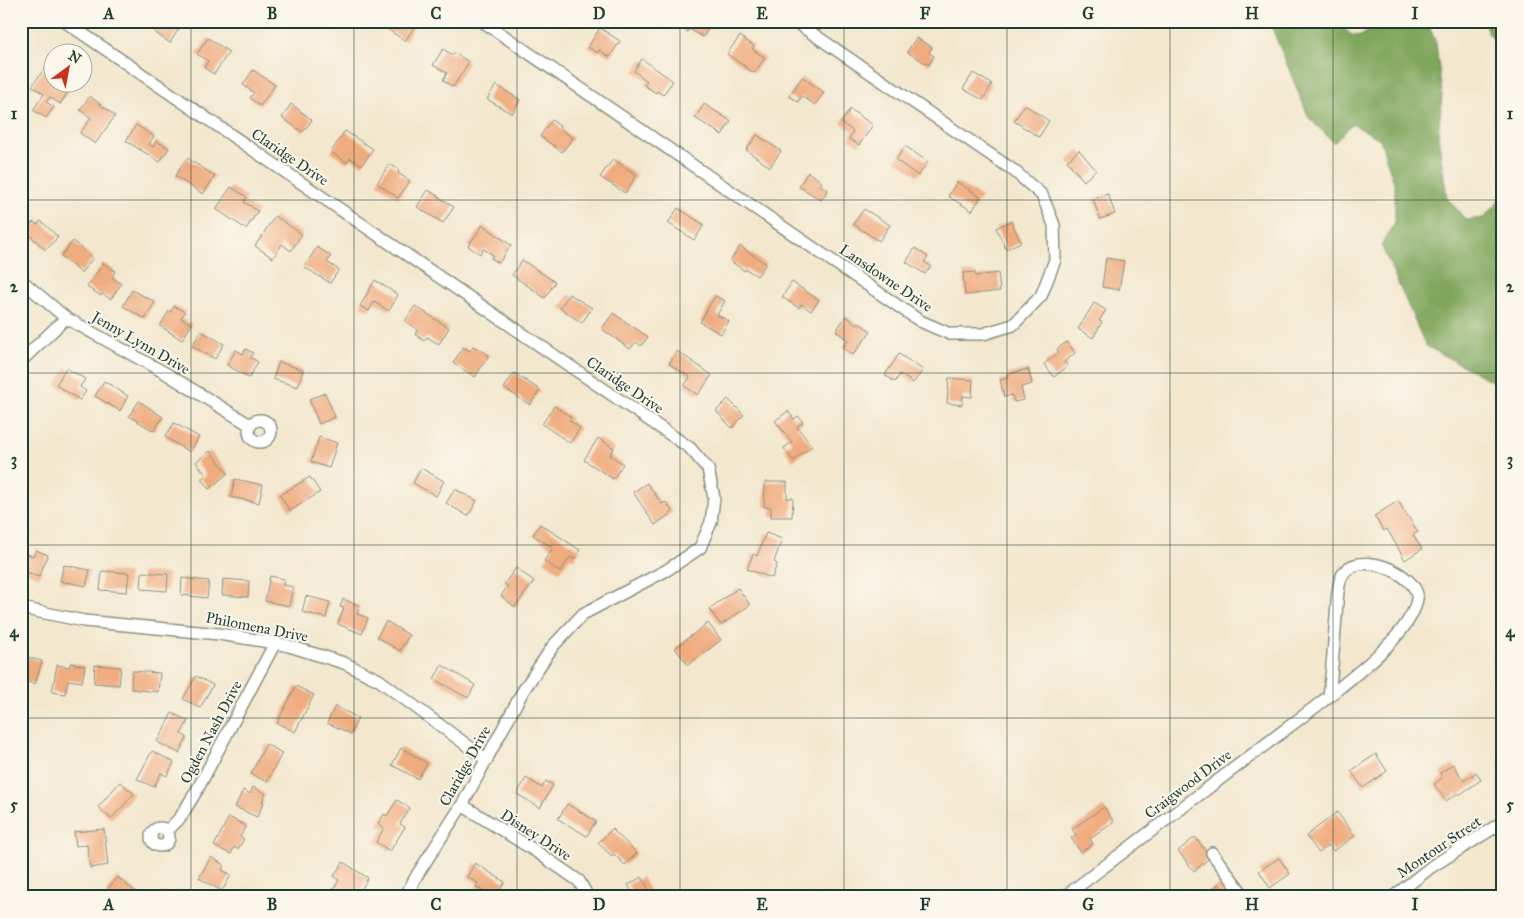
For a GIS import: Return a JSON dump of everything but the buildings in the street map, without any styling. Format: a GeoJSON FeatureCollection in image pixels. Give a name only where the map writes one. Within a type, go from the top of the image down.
{"type":"FeatureCollection","features":[{"type":"Feature","properties":{"kind":"street","name":"Claridge Drive"},"geometry":{"type":"LineString","coordinates":[[64,21],[690,448],[708,469],[714,498],[711,522],[700,548],[667,570],[583,614],[553,646],[524,691],[462,804],[405,897]]}},
{"type":"Feature","properties":{"kind":"street","name":"Lansdowne Drive"},"geometry":{"type":"LineString","coordinates":[[482,21],[920,321],[950,334],[983,334],[1013,325],[1041,296],[1055,260],[1054,225],[1042,195],[1013,170],[794,21]]}},
{"type":"Feature","properties":{"kind":"street","name":"Jenny Lynn Drive"},"geometry":{"type":"LineString","coordinates":[[21,280],[66,318],[166,374],[250,425]]}},
{"type":"Feature","properties":{"kind":"street"},"geometry":{"type":"LineString","coordinates":[[21,361],[66,318]]}},
{"type":"Feature","properties":{"kind":"street","name":"Craigwood Drive"},"geometry":{"type":"LineString","coordinates":[[1064,897],[1329,696],[1394,640],[1407,623],[1417,598],[1414,588],[1404,578],[1387,567],[1370,562],[1356,564],[1348,569],[1341,578],[1329,696]]}},
{"type":"Feature","properties":{"kind":"street","name":"Philomena Drive"},"geometry":{"type":"LineString","coordinates":[[21,608],[84,621],[219,634],[275,643],[344,663],[379,680],[487,760]]}},
{"type":"Feature","properties":{"kind":"street","name":"Ogden Nash Drive"},"geometry":{"type":"LineString","coordinates":[[167,831],[180,818],[197,790],[275,643]]}},
{"type":"Feature","properties":{"kind":"street","name":"Disney Drive"},"geometry":{"type":"LineString","coordinates":[[462,804],[579,881],[588,897]]}},
{"type":"Feature","properties":{"kind":"street","name":"Montour Street"},"geometry":{"type":"LineString","coordinates":[[1393,897],[1431,867],[1503,822]]}},
{"type":"Feature","properties":{"kind":"street"},"geometry":{"type":"LineString","coordinates":[[1212,853],[1244,897]]}},
{"type":"Feature","properties":{"kind":"green space"},"geometry":{"type":"Polygon","coordinates":[[[1269,21],[1334,21],[1352,35],[1361,36],[1383,21],[1427,21],[1436,43],[1442,95],[1438,136],[1447,198],[1466,220],[1483,218],[1496,205],[1503,191],[1503,387],[1426,346],[1381,245],[1395,222],[1395,186],[1380,139],[1352,124],[1334,143],[1309,118],[1269,21]]]}},
{"type":"Feature","properties":{"kind":"green space"},"geometry":{"type":"Polygon","coordinates":[[[1483,21],[1503,21],[1503,47],[1489,34],[1483,21]]]}}]}
